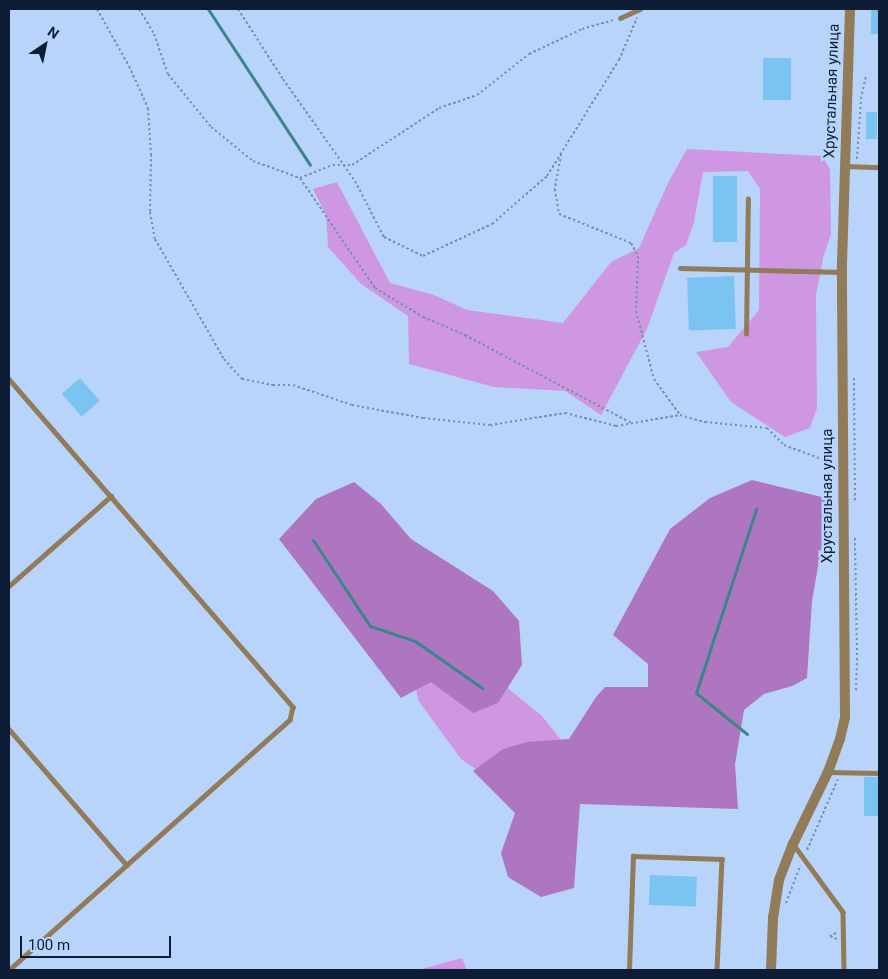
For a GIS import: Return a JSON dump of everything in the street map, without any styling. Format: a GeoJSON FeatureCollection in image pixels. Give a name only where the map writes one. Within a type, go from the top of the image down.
{"type":"FeatureCollection","features":[{"type":"Feature","properties":{"kind":"street","name":"Хрустальная улица"},"geometry":{"type":"LineString","coordinates":[[771,970],[774,905],[779,880],[793,844],[828,772],[839,743],[844,718],[842,272],[843,166],[850,9]]}},
{"type":"Feature","properties":{"kind":"lane"},"geometry":{"type":"LineString","coordinates":[[620,18],[640,9]]}},
{"type":"Feature","properties":{"kind":"lane"},"geometry":{"type":"LineString","coordinates":[[843,166],[879,167]]}},
{"type":"Feature","properties":{"kind":"lane"},"geometry":{"type":"LineString","coordinates":[[746,334],[748,200]]}},
{"type":"Feature","properties":{"kind":"lane"},"geometry":{"type":"LineString","coordinates":[[680,268],[842,272]]}},
{"type":"Feature","properties":{"kind":"lane"},"geometry":{"type":"LineString","coordinates":[[9,379],[293,707],[290,720],[9,970]]}},
{"type":"Feature","properties":{"kind":"lane"},"geometry":{"type":"LineString","coordinates":[[9,586],[111,496]]}},
{"type":"Feature","properties":{"kind":"lane"},"geometry":{"type":"LineString","coordinates":[[9,729],[127,865]]}},
{"type":"Feature","properties":{"kind":"lane"},"geometry":{"type":"LineString","coordinates":[[828,772],[879,773]]}},
{"type":"Feature","properties":{"kind":"lane"},"geometry":{"type":"LineString","coordinates":[[793,844],[843,912],[844,970]]}},
{"type":"Feature","properties":{"kind":"lane"},"geometry":{"type":"LineString","coordinates":[[629,970],[633,856],[722,860],[717,970]]}},
{"type":"Feature","properties":{"kind":"path"},"geometry":{"type":"LineString","coordinates":[[97,9],[129,66],[148,108],[151,154],[150,212],[155,239],[224,359],[242,379],[273,385],[293,385],[352,405],[422,418],[490,425],[565,413],[616,426],[680,415],[706,422],[767,428],[784,445],[824,460],[844,483]]}},
{"type":"Feature","properties":{"kind":"path"},"geometry":{"type":"LineString","coordinates":[[140,9],[154,34],[168,74],[211,127],[252,161],[300,178],[352,259],[375,288],[423,317],[465,335],[631,424]]}},
{"type":"Feature","properties":{"kind":"path"},"geometry":{"type":"LineString","coordinates":[[238,9],[342,165],[355,181],[384,237],[423,256],[492,224],[547,176],[619,60],[638,17]]}},
{"type":"Feature","properties":{"kind":"path"},"geometry":{"type":"LineString","coordinates":[[300,178],[333,165],[352,165],[439,108],[477,94],[529,54],[582,29],[620,18]]}},
{"type":"Feature","properties":{"kind":"path"},"geometry":{"type":"LineString","coordinates":[[856,166],[861,99],[866,76]]}},
{"type":"Feature","properties":{"kind":"path"},"geometry":{"type":"LineString","coordinates":[[561,152],[555,188],[560,214],[631,243],[638,256],[636,311],[654,378],[680,415]]}},
{"type":"Feature","properties":{"kind":"shaded area"},"geometry":{"type":"Polygon","coordinates":[[[687,149],[822,156],[830,169],[831,234],[823,258],[816,296],[817,408],[810,428],[785,437],[731,402],[696,352],[728,347],[759,310],[760,189],[748,171],[703,172],[694,222],[686,245],[674,253],[647,329],[601,415],[565,391],[494,387],[409,364],[408,316],[361,284],[328,247],[326,215],[313,189],[337,182],[390,283],[434,295],[467,310],[563,323],[611,262],[639,248],[668,183],[687,149]]]}},
{"type":"Feature","properties":{"kind":"shaded area"},"geometry":{"type":"Polygon","coordinates":[[[752,480],[830,499],[812,601],[807,678],[792,686],[764,694],[744,710],[735,764],[738,809],[580,804],[574,888],[541,897],[508,877],[501,853],[515,813],[473,771],[503,749],[527,742],[569,739],[596,697],[605,687],[648,687],[648,664],[613,635],[670,529],[710,498],[752,480]]]}},
{"type":"Feature","properties":{"kind":"shaded area"},"geometry":{"type":"Polygon","coordinates":[[[354,482],[381,504],[411,539],[493,591],[519,621],[522,665],[498,703],[473,713],[431,682],[401,698],[279,539],[316,499],[354,482]]]}},
{"type":"Feature","properties":{"kind":"shaded area"},"geometry":{"type":"Polygon","coordinates":[[[412,665],[484,669],[542,716],[580,764],[507,790],[461,759],[418,700],[412,665]]]}},
{"type":"Feature","properties":{"kind":"shaded area"},"geometry":{"type":"Polygon","coordinates":[[[462,958],[467,970],[418,970],[462,958]]]}},
{"type":"Feature","properties":{"kind":"building"},"geometry":{"type":"Polygon","coordinates":[[[871,9],[879,9],[879,34],[871,34],[871,9]]]}},
{"type":"Feature","properties":{"kind":"building"},"geometry":{"type":"Polygon","coordinates":[[[763,58],[791,58],[791,100],[763,100],[763,58]]]}},
{"type":"Feature","properties":{"kind":"building"},"geometry":{"type":"Polygon","coordinates":[[[866,112],[877,112],[877,139],[866,139],[866,112]]]}},
{"type":"Feature","properties":{"kind":"building"},"geometry":{"type":"Polygon","coordinates":[[[713,176],[737,176],[737,242],[713,242],[713,176]]]}},
{"type":"Feature","properties":{"kind":"building"},"geometry":{"type":"Polygon","coordinates":[[[734,276],[736,329],[689,331],[687,278],[734,276]]]}},
{"type":"Feature","properties":{"kind":"building"},"geometry":{"type":"Polygon","coordinates":[[[80,378],[100,401],[82,416],[62,394],[80,378]]]}},
{"type":"Feature","properties":{"kind":"building"},"geometry":{"type":"Polygon","coordinates":[[[864,777],[879,777],[879,816],[864,816],[864,777]]]}},
{"type":"Feature","properties":{"kind":"building"},"geometry":{"type":"Polygon","coordinates":[[[650,875],[697,877],[696,907],[649,905],[650,875]]]}},
{"type":"Feature","properties":{"kind":"waterway"},"geometry":{"type":"LineString","coordinates":[[208,9],[310,165]]}},
{"type":"Feature","properties":{"kind":"waterway"},"geometry":{"type":"LineString","coordinates":[[747,734],[696,693],[756,509]]}},
{"type":"Feature","properties":{"kind":"waterway"},"geometry":{"type":"LineString","coordinates":[[313,540],[370,626],[415,641],[482,688]]}}]}
